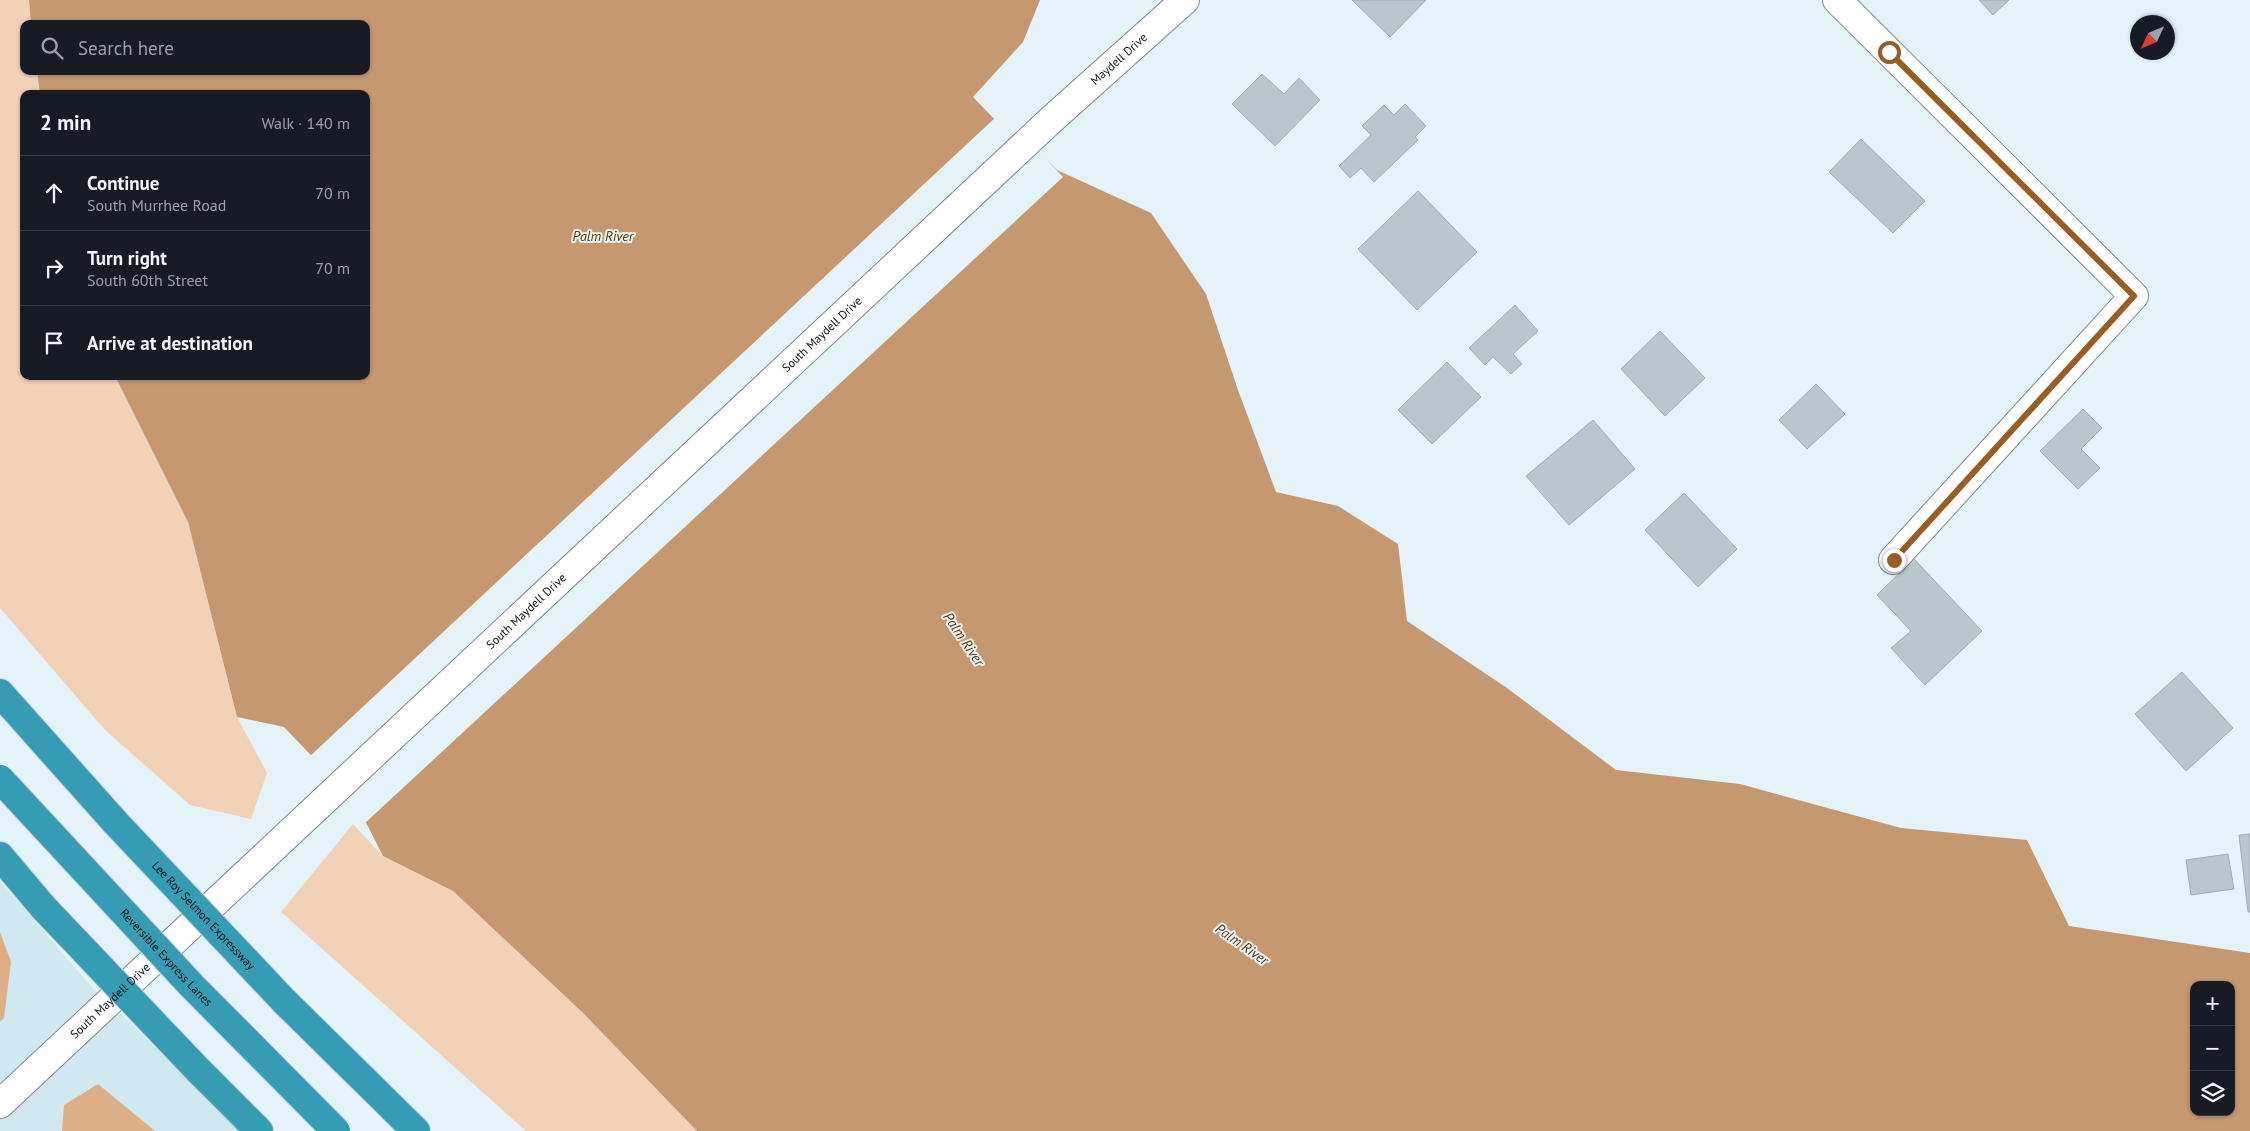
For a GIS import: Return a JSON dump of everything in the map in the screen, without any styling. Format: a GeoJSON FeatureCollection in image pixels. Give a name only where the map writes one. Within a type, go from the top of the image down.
{"type":"FeatureCollection","features":[{"type":"Feature","properties":{"kind":"highway","name":"Lee Roy Selmon Expressway"},"geometry":{"type":"LineString","coordinates":[[0,693],[115,822],[284,1001],[416,1131]]}},
{"type":"Feature","properties":{"kind":"highway","name":"Reversible Express Lanes"},"geometry":{"type":"LineString","coordinates":[[0,779],[192,986],[336,1131]]}},
{"type":"Feature","properties":{"kind":"highway"},"geometry":{"type":"LineString","coordinates":[[0,856],[44,907],[198,1070],[259,1131]]}},
{"type":"Feature","properties":{"kind":"street","name":"Maydell Drive"},"geometry":{"type":"LineString","coordinates":[[1052,119],[1185,0]]}},
{"type":"Feature","properties":{"kind":"street"},"geometry":{"type":"LineString","coordinates":[[1837,0],[2134,296],[1894,560]]}},
{"type":"Feature","properties":{"kind":"street","name":"South Maydell Drive"},"geometry":{"type":"LineString","coordinates":[[0,1104],[1052,119]]}},
{"type":"Feature","properties":{"kind":"shaded area"},"geometry":{"type":"Polygon","coordinates":[[[0,0],[29,0],[31,20],[20,20],[20,75],[38,75],[39,90],[20,90],[20,380],[117,380],[188,522],[237,717],[267,773],[251,819],[190,805],[105,730],[0,608],[0,0]]]}},
{"type":"Feature","properties":{"kind":"shaded area"},"geometry":{"type":"Polygon","coordinates":[[[353,824],[383,856],[453,891],[583,1013],[697,1131],[526,1131],[281,912],[353,824]]]}},
{"type":"Feature","properties":{"kind":"shaded area"},"geometry":{"type":"Polygon","coordinates":[[[0,881],[109,1007],[0,1106],[0,881]]]}},
{"type":"Feature","properties":{"kind":"shaded area"},"geometry":{"type":"Polygon","coordinates":[[[0,932],[11,962],[4,1018],[0,1022],[0,932]]]}},
{"type":"Feature","properties":{"kind":"shaded area"},"geometry":{"type":"Polygon","coordinates":[[[118,1011],[241,1131],[0,1131],[0,1118],[118,1011]]]}},
{"type":"Feature","properties":{"kind":"shaded area"},"geometry":{"type":"Polygon","coordinates":[[[98,1084],[155,1131],[62,1131],[64,1105],[98,1084]]]}},
{"type":"Feature","properties":{"kind":"water","name":"Palm River"},"geometry":{"type":"Polygon","coordinates":[[[29,0],[1040,0],[1023,42],[973,97],[1030,156],[1037,150],[1057,170],[1151,213],[1206,294],[1238,390],[1276,492],[1338,506],[1398,544],[1407,621],[1507,688],[1616,770],[1740,784],[1901,828],[2027,840],[2069,926],[2250,953],[2250,1131],[697,1131],[583,1013],[453,891],[383,856],[350,791],[347,793],[284,727],[237,717],[188,522],[117,380],[370,380],[370,90],[39,90],[38,75],[370,75],[370,20],[31,20],[29,0]]]}},
{"type":"Feature","properties":{"kind":"pier"},"geometry":{"type":"Polygon","coordinates":[[[996,117],[1031,153],[1036,148],[1063,177],[364,824],[349,794],[345,795],[309,757],[996,117]]]}},
{"type":"Feature","properties":{"kind":"building"},"geometry":{"type":"Polygon","coordinates":[[[1352,0],[1426,0],[1390,37],[1352,0]]]}},
{"type":"Feature","properties":{"kind":"building"},"geometry":{"type":"Polygon","coordinates":[[[1979,0],[2009,0],[1993,15],[1979,0]]]}},
{"type":"Feature","properties":{"kind":"building"},"geometry":{"type":"Polygon","coordinates":[[[1262,74],[1284,94],[1299,78],[1320,100],[1275,146],[1232,104],[1262,74]]]}},
{"type":"Feature","properties":{"kind":"building"},"geometry":{"type":"Polygon","coordinates":[[[1405,104],[1426,126],[1415,137],[1418,140],[1374,182],[1361,168],[1350,178],[1339,166],[1371,135],[1362,126],[1384,105],[1394,115],[1405,104]]]}},
{"type":"Feature","properties":{"kind":"building"},"geometry":{"type":"Polygon","coordinates":[[[1861,139],[1925,201],[1893,233],[1829,172],[1861,139]]]}},
{"type":"Feature","properties":{"kind":"building"},"geometry":{"type":"Polygon","coordinates":[[[1418,191],[1477,252],[1417,310],[1358,249],[1418,191]]]}},
{"type":"Feature","properties":{"kind":"building"},"geometry":{"type":"Polygon","coordinates":[[[1515,305],[1538,331],[1513,354],[1522,364],[1511,374],[1493,357],[1485,365],[1469,348],[1515,305]]]}},
{"type":"Feature","properties":{"kind":"building"},"geometry":{"type":"Polygon","coordinates":[[[1660,331],[1705,378],[1665,416],[1621,369],[1660,331]]]}},
{"type":"Feature","properties":{"kind":"building"},"geometry":{"type":"Polygon","coordinates":[[[1447,362],[1481,397],[1432,444],[1398,410],[1447,362]]]}},
{"type":"Feature","properties":{"kind":"building"},"geometry":{"type":"Polygon","coordinates":[[[1816,384],[1845,414],[1807,449],[1779,420],[1816,384]]]}},
{"type":"Feature","properties":{"kind":"building"},"geometry":{"type":"Polygon","coordinates":[[[2083,409],[2102,428],[2081,449],[2100,468],[2078,489],[2040,451],[2083,409]]]}},
{"type":"Feature","properties":{"kind":"building"},"geometry":{"type":"Polygon","coordinates":[[[1593,420],[1635,469],[1569,525],[1526,476],[1593,420]]]}},
{"type":"Feature","properties":{"kind":"building"},"geometry":{"type":"Polygon","coordinates":[[[1684,493],[1737,549],[1698,587],[1645,530],[1684,493]]]}},
{"type":"Feature","properties":{"kind":"building"},"geometry":{"type":"Polygon","coordinates":[[[1914,559],[1982,631],[1925,685],[1891,648],[1911,631],[1877,595],[1914,559]]]}},
{"type":"Feature","properties":{"kind":"building"},"geometry":{"type":"Polygon","coordinates":[[[2182,672],[2233,728],[2186,771],[2135,714],[2182,672]]]}},
{"type":"Feature","properties":{"kind":"building"},"geometry":{"type":"Polygon","coordinates":[[[2250,834],[2250,912],[2248,912],[2239,835],[2250,834]]]}},
{"type":"Feature","properties":{"kind":"building"},"geometry":{"type":"Polygon","coordinates":[[[2228,854],[2234,889],[2191,895],[2186,860],[2228,854]]]}},
{"type":"Feature","properties":{"kind":"route"},"geometry":{"type":"LineString","coordinates":[[1889,52],[2134,296],[1894,560]]}}]}
